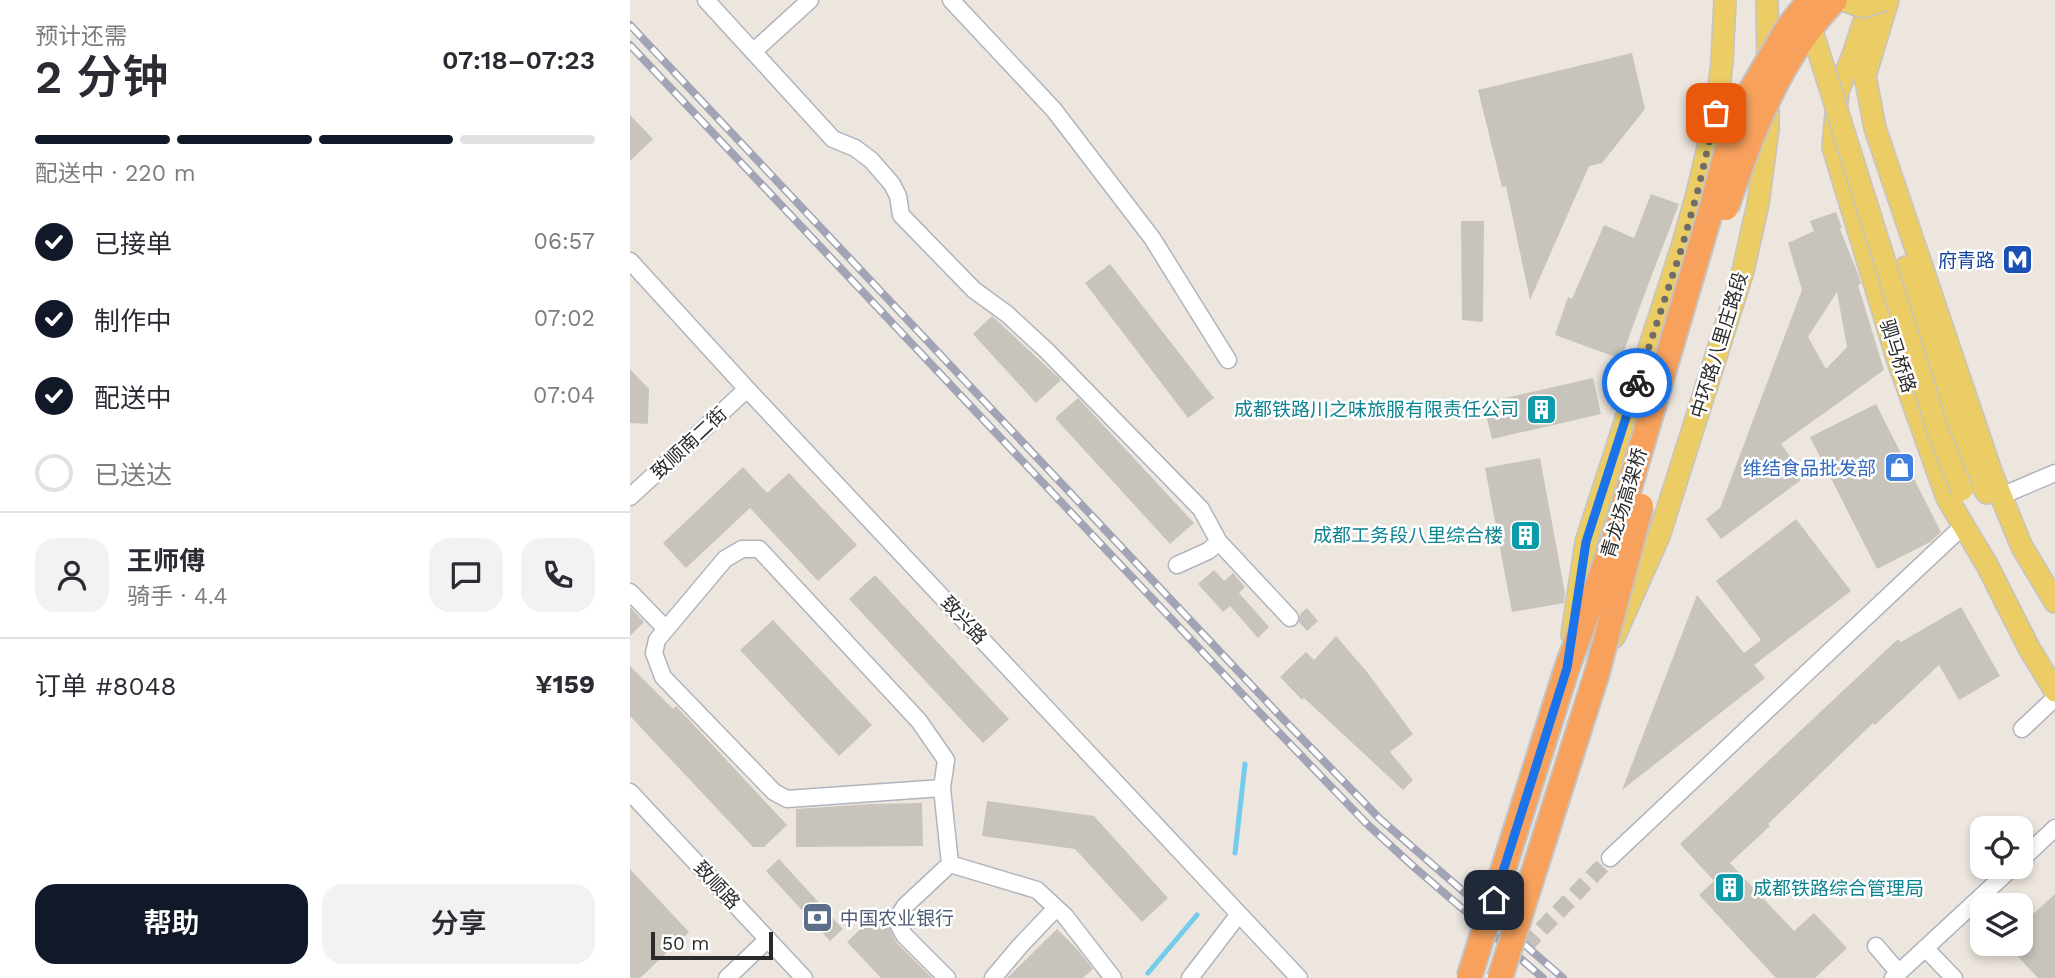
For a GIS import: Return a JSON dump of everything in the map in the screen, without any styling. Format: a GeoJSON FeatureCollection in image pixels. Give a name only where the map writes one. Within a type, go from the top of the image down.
{"type":"FeatureCollection","features":[{"type":"Feature","properties":{"kind":"highway","name":"青龙场高架桥"},"geometry":{"type":"LineString","coordinates":[[1469,978],[1567,668],[1613,543],[1726,153],[1744,102],[1789,26],[1810,0]]}},
{"type":"Feature","properties":{"kind":"highway","name":"青龙场高架桥"},"geometry":{"type":"LineString","coordinates":[[1500,978],[1597,673],[1632,537],[1736,180],[1768,97],[1798,46],[1821,14],[1835,0]]}},
{"type":"Feature","properties":{"kind":"main road"},"geometry":{"type":"LineString","coordinates":[[1567,668],[1586,542],[1682,247],[1716,113],[1725,0]]}},
{"type":"Feature","properties":{"kind":"main road","name":"中环路八里庄路段"},"geometry":{"type":"LineString","coordinates":[[1597,673],[1659,536],[1742,271],[1758,204],[1768,129],[1767,0]]}},
{"type":"Feature","properties":{"kind":"main road"},"geometry":{"type":"LineString","coordinates":[[1802,0],[1939,434],[1972,487],[2022,547]]}},
{"type":"Feature","properties":{"kind":"main road"},"geometry":{"type":"LineString","coordinates":[[1843,0],[1862,7],[1887,0]]}},
{"type":"Feature","properties":{"kind":"main road","name":"驷马桥路"},"geometry":{"type":"LineString","coordinates":[[1871,0],[1838,91],[1833,146],[1898,361],[1947,498],[1987,565],[2029,648],[2055,691]]}},
{"type":"Feature","properties":{"kind":"main road"},"geometry":{"type":"LineString","coordinates":[[1887,0],[1856,67],[1853,89],[1857,112],[1957,428],[1987,565]]}},
{"type":"Feature","properties":{"kind":"main road"},"geometry":{"type":"LineString","coordinates":[[1887,0],[1865,76],[1875,128],[1992,474],[2022,547],[2055,602]]}},
{"type":"Feature","properties":{"kind":"street"},"geometry":{"type":"LineString","coordinates":[[706,0],[833,138],[855,148],[871,160],[892,184],[898,196],[901,215],[974,290],[1007,314],[1047,351],[1201,509],[1219,542],[1290,618]]}},
{"type":"Feature","properties":{"kind":"street"},"geometry":{"type":"LineString","coordinates":[[754,51],[810,0]]}},
{"type":"Feature","properties":{"kind":"street"},"geometry":{"type":"LineString","coordinates":[[951,0],[1054,110],[1152,238],[1228,360]]}},
{"type":"Feature","properties":{"kind":"street","name":"致兴路"},"geometry":{"type":"LineString","coordinates":[[630,261],[1299,978]]}},
{"type":"Feature","properties":{"kind":"street","name":"致顺南二街"},"geometry":{"type":"LineString","coordinates":[[630,497],[747,389]]}},
{"type":"Feature","properties":{"kind":"street"},"geometry":{"type":"LineString","coordinates":[[2001,496],[2055,472]]}},
{"type":"Feature","properties":{"kind":"street"},"geometry":{"type":"LineString","coordinates":[[1610,858],[1963,526]]}},
{"type":"Feature","properties":{"kind":"street"},"geometry":{"type":"LineString","coordinates":[[1177,565],[1208,551],[1219,542]]}},
{"type":"Feature","properties":{"kind":"street"},"geometry":{"type":"LineString","coordinates":[[942,788],[787,799],[774,792],[663,677],[654,653],[657,640],[725,559],[741,549],[759,549],[919,721],[946,760],[942,788],[950,864]]}},
{"type":"Feature","properties":{"kind":"street"},"geometry":{"type":"LineString","coordinates":[[630,592],[666,629]]}},
{"type":"Feature","properties":{"kind":"street"},"geometry":{"type":"LineString","coordinates":[[2022,729],[2055,698]]}},
{"type":"Feature","properties":{"kind":"street","name":"致顺路"},"geometry":{"type":"LineString","coordinates":[[630,792],[804,978]]}},
{"type":"Feature","properties":{"kind":"street"},"geometry":{"type":"LineString","coordinates":[[2033,849],[2055,828]]}},
{"type":"Feature","properties":{"kind":"street"},"geometry":{"type":"LineString","coordinates":[[950,864],[1037,890],[1065,916],[1113,978]]}},
{"type":"Feature","properties":{"kind":"street"},"geometry":{"type":"LineString","coordinates":[[947,978],[904,935],[896,920],[905,906],[950,864]]}},
{"type":"Feature","properties":{"kind":"street"},"geometry":{"type":"LineString","coordinates":[[1876,946],[1896,975],[2000,879]]}},
{"type":"Feature","properties":{"kind":"street"},"geometry":{"type":"LineString","coordinates":[[993,978],[1056,908]]}},
{"type":"Feature","properties":{"kind":"street"},"geometry":{"type":"LineString","coordinates":[[1191,978],[1239,914]]}},
{"type":"Feature","properties":{"kind":"street"},"geometry":{"type":"LineString","coordinates":[[727,978],[768,939]]}},
{"type":"Feature","properties":{"kind":"street"},"geometry":{"type":"LineString","coordinates":[[1926,948],[1954,978]]}},
{"type":"Feature","properties":{"kind":"building"},"geometry":{"type":"Polygon","coordinates":[[[1632,53],[1645,109],[1602,163],[1589,166],[1530,300],[1506,186],[1502,187],[1478,90],[1632,53]]]}},
{"type":"Feature","properties":{"kind":"building"},"geometry":{"type":"Polygon","coordinates":[[[630,115],[653,139],[630,161],[630,115]]]}},
{"type":"Feature","properties":{"kind":"building"},"geometry":{"type":"Polygon","coordinates":[[[1651,194],[1679,204],[1621,359],[1555,335],[1568,297],[1572,299],[1604,225],[1634,238],[1651,194]]]}},
{"type":"Feature","properties":{"kind":"building"},"geometry":{"type":"Polygon","coordinates":[[[1836,212],[1858,274],[1861,284],[1858,285],[1884,370],[1781,444],[1805,477],[1721,539],[1706,519],[1720,508],[1802,290],[1788,243],[1814,231],[1810,221],[1836,212]],[[1837,292],[1808,337],[1826,369],[1847,347],[1837,292]]]}},
{"type":"Feature","properties":{"kind":"building"},"geometry":{"type":"Polygon","coordinates":[[[1461,221],[1484,221],[1483,322],[1462,320],[1461,221]]]}},
{"type":"Feature","properties":{"kind":"building"},"geometry":{"type":"Polygon","coordinates":[[[1110,264],[1214,398],[1188,418],[1085,283],[1110,264]]]}},
{"type":"Feature","properties":{"kind":"building"},"geometry":{"type":"Polygon","coordinates":[[[992,316],[1061,380],[1036,403],[973,334],[992,316]]]}},
{"type":"Feature","properties":{"kind":"building"},"geometry":{"type":"Polygon","coordinates":[[[630,369],[649,389],[648,424],[630,423],[630,369]]]}},
{"type":"Feature","properties":{"kind":"building","name":"成都铁路川之味旅服有限责任公司"},"geometry":{"type":"Polygon","coordinates":[[[1593,378],[1601,414],[1492,439],[1483,403],[1593,378]]]}},
{"type":"Feature","properties":{"kind":"building"},"geometry":{"type":"Polygon","coordinates":[[[1078,398],[1194,523],[1170,544],[1055,418],[1078,398]]]}},
{"type":"Feature","properties":{"kind":"building"},"geometry":{"type":"Polygon","coordinates":[[[1876,404],[1941,532],[1930,542],[1877,569],[1810,437],[1876,404]]]}},
{"type":"Feature","properties":{"kind":"building","name":"成都工务段八里综合楼"},"geometry":{"type":"Polygon","coordinates":[[[1540,458],[1565,593],[1564,603],[1512,612],[1485,468],[1540,458]]]}},
{"type":"Feature","properties":{"kind":"building"},"geometry":{"type":"Polygon","coordinates":[[[743,467],[767,493],[789,473],[857,545],[818,581],[750,508],[686,568],[663,543],[743,467]]]}},
{"type":"Feature","properties":{"kind":"building"},"geometry":{"type":"Polygon","coordinates":[[[1796,519],[1851,591],[1754,665],[1765,678],[1622,790],[1697,595],[1744,653],[1761,640],[1716,581],[1796,519]]]}},
{"type":"Feature","properties":{"kind":"building"},"geometry":{"type":"Polygon","coordinates":[[[1214,570],[1224,581],[1233,573],[1245,587],[1239,593],[1269,627],[1258,638],[1230,606],[1223,612],[1198,584],[1214,570]]]}},
{"type":"Feature","properties":{"kind":"building"},"geometry":{"type":"Polygon","coordinates":[[[875,575],[1009,719],[983,743],[849,599],[875,575]]]}},
{"type":"Feature","properties":{"kind":"building"},"geometry":{"type":"Polygon","coordinates":[[[630,607],[644,622],[630,636],[630,607]]]}},
{"type":"Feature","properties":{"kind":"building"},"geometry":{"type":"Polygon","coordinates":[[[1961,607],[2000,676],[1959,700],[1939,665],[1875,725],[1873,723],[1730,863],[1794,931],[1814,913],[1847,948],[1815,978],[1776,978],[1699,895],[1714,881],[1680,844],[1898,639],[1901,642],[1961,607]]]}},
{"type":"Feature","properties":{"kind":"building"},"geometry":{"type":"Polygon","coordinates":[[[1307,608],[1318,621],[1307,631],[1299,622],[1300,614],[1307,608]]]}},
{"type":"Feature","properties":{"kind":"building"},"geometry":{"type":"Polygon","coordinates":[[[773,620],[872,725],[839,756],[740,650],[773,620]]]}},
{"type":"Feature","properties":{"kind":"building"},"geometry":{"type":"Polygon","coordinates":[[[1336,636],[1367,672],[1413,734],[1390,752],[1413,780],[1403,790],[1280,677],[1306,652],[1314,660],[1336,636]]]}},
{"type":"Feature","properties":{"kind":"building"},"geometry":{"type":"Polygon","coordinates":[[[630,666],[673,709],[676,706],[787,825],[764,847],[753,847],[630,716],[630,666]]]}},
{"type":"Feature","properties":{"kind":"building"},"geometry":{"type":"Polygon","coordinates":[[[987,801],[1094,816],[1168,898],[1142,922],[1075,849],[982,836],[987,801]]]}},
{"type":"Feature","properties":{"kind":"building"},"geometry":{"type":"Polygon","coordinates":[[[922,803],[923,846],[796,847],[796,809],[922,803]]]}},
{"type":"Feature","properties":{"kind":"building"},"geometry":{"type":"Polygon","coordinates":[[[779,859],[843,929],[830,941],[766,871],[779,859]]]}},
{"type":"Feature","properties":{"kind":"building"},"geometry":{"type":"Polygon","coordinates":[[[630,869],[689,932],[640,978],[630,978],[630,869]]]}},
{"type":"Feature","properties":{"kind":"building"},"geometry":{"type":"Polygon","coordinates":[[[2055,894],[2055,978],[2038,978],[2017,956],[2033,956],[2033,914],[2055,894]]]}},
{"type":"Feature","properties":{"kind":"building"},"geometry":{"type":"Polygon","coordinates":[[[878,912],[886,920],[896,942],[932,978],[881,978],[847,942],[878,912]]]}},
{"type":"Feature","properties":{"kind":"building"},"geometry":{"type":"Polygon","coordinates":[[[1057,929],[1093,969],[1083,978],[1007,978],[1057,929]]]}},
{"type":"Feature","properties":{"kind":"waterway"},"geometry":{"type":"LineString","coordinates":[[1235,853],[1245,764]]}},
{"type":"Feature","properties":{"kind":"waterway"},"geometry":{"type":"LineString","coordinates":[[1148,973],[1197,915]]}},
{"type":"Feature","properties":{"kind":"tunnel"},"geometry":{"type":"LineString","coordinates":[[1508,964],[1610,858]]}},
{"type":"Feature","properties":{"kind":"railway"},"geometry":{"type":"LineString","coordinates":[[630,25],[1380,819],[1563,978]]}},
{"type":"Feature","properties":{"kind":"railway"},"geometry":{"type":"LineString","coordinates":[[630,45],[1367,824],[1543,978]]}},
{"type":"Feature","properties":{"kind":"way so far"},"geometry":{"type":"LineString","coordinates":[[1637,383],[1682,247],[1716,113]]}},
{"type":"Feature","properties":{"kind":"place","name":"府青路"},"geometry":{"type":"Point","coordinates":[2018,260]}},
{"type":"Feature","properties":{"kind":"place","name":"成都铁路川之味旅服有限责任公司"},"geometry":{"type":"Point","coordinates":[1542,409]}},
{"type":"Feature","properties":{"kind":"place","name":"维结食品批发部"},"geometry":{"type":"Point","coordinates":[1899,468]}},
{"type":"Feature","properties":{"kind":"place","name":"成都工务段八里综合楼"},"geometry":{"type":"Point","coordinates":[1526,535]}},
{"type":"Feature","properties":{"kind":"place","name":"成都铁路综合管理局"},"geometry":{"type":"Point","coordinates":[1730,888]}},
{"type":"Feature","properties":{"kind":"place","name":"中国农业银行"},"geometry":{"type":"Point","coordinates":[817,918]}},
{"type":"Feature","properties":{"kind":"route"},"geometry":{"type":"LineString","coordinates":[[1494,900],[1567,668],[1586,542],[1637,383]]}}]}
